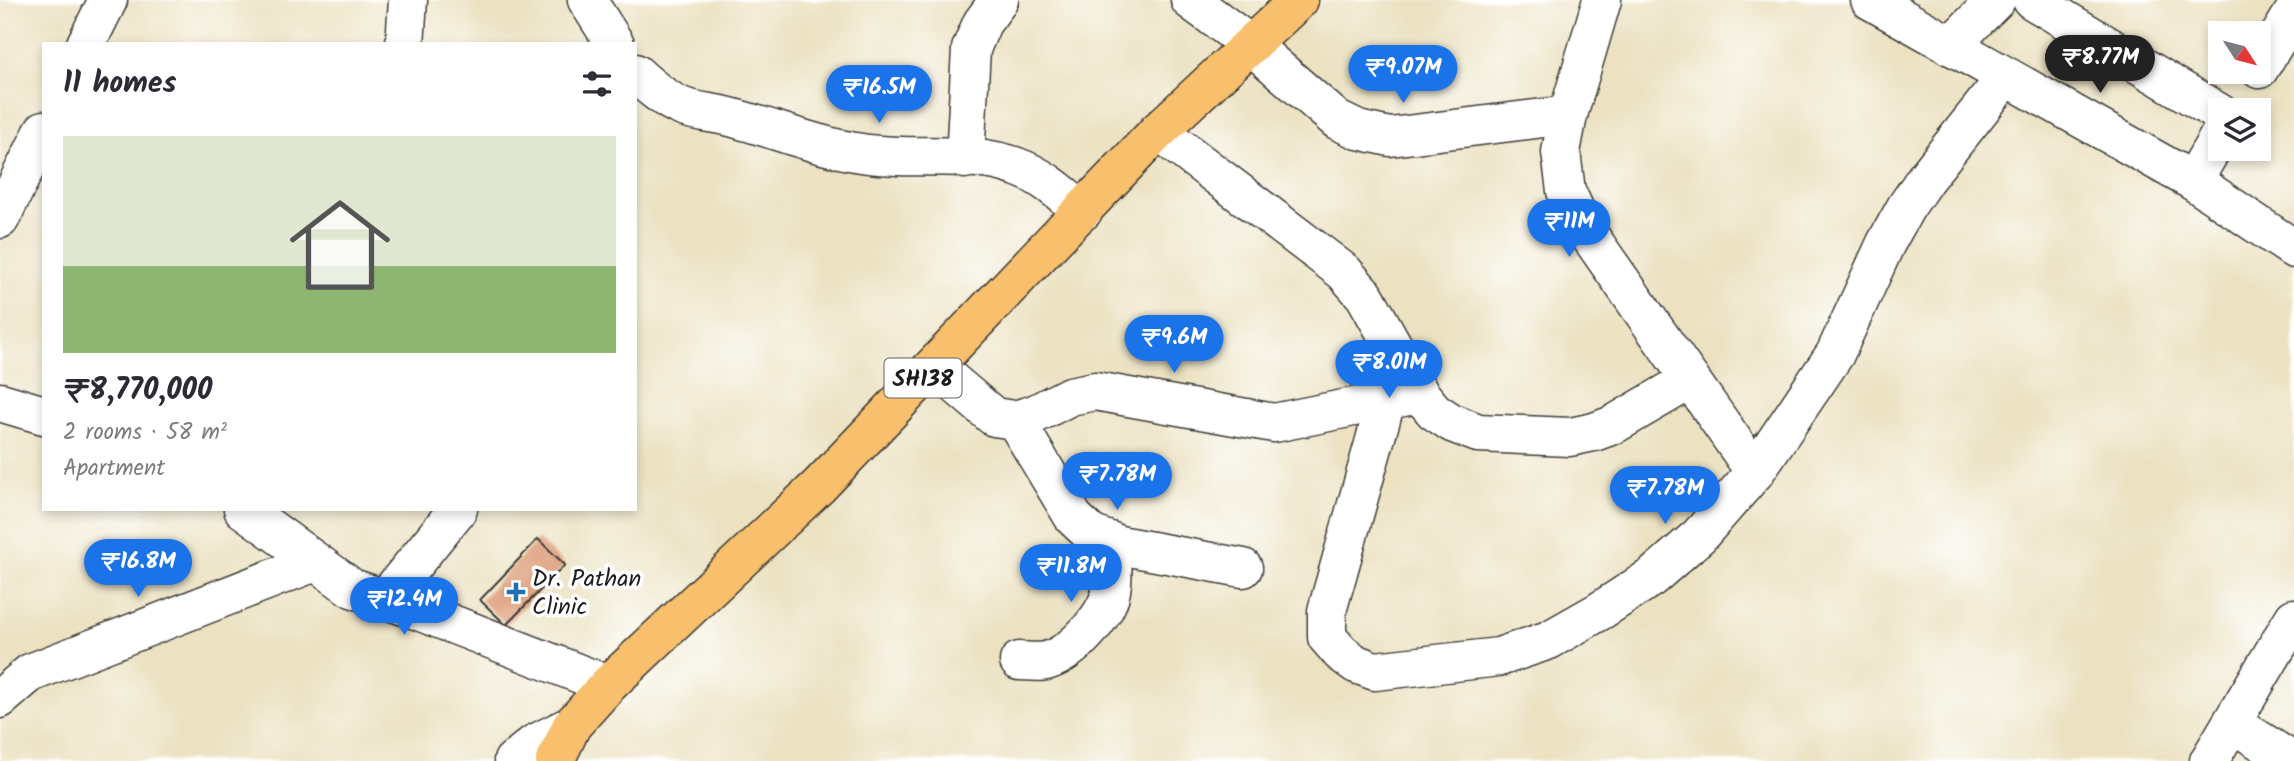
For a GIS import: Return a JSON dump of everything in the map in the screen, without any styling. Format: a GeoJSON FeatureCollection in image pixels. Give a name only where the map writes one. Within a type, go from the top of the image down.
{"type":"FeatureCollection","features":[{"type":"Feature","properties":{"kind":"main road","name":"SH138"},"geometry":{"type":"LineString","coordinates":[[555,761],[572,725],[608,685],[820,486],[1158,131],[1299,0]]}},
{"type":"Feature","properties":{"kind":"street"},"geometry":{"type":"LineString","coordinates":[[87,42],[108,0]]}},
{"type":"Feature","properties":{"kind":"street"},"geometry":{"type":"LineString","coordinates":[[405,42],[408,0]]}},
{"type":"Feature","properties":{"kind":"street"},"geometry":{"type":"LineString","coordinates":[[587,0],[614,42]]}},
{"type":"Feature","properties":{"kind":"street"},"geometry":{"type":"LineString","coordinates":[[965,159],[971,49],[982,23],[999,0]]}},
{"type":"Feature","properties":{"kind":"street"},"geometry":{"type":"LineString","coordinates":[[1190,0],[1251,45],[1337,120],[1358,130],[1390,137],[1568,115]]}},
{"type":"Feature","properties":{"kind":"street"},"geometry":{"type":"LineString","coordinates":[[1602,0],[1568,115],[1561,152],[1566,191],[1582,225],[1755,472]]}},
{"type":"Feature","properties":{"kind":"street"},"geometry":{"type":"LineString","coordinates":[[1870,0],[2193,181],[2294,248]]}},
{"type":"Feature","properties":{"kind":"street"},"geometry":{"type":"LineString","coordinates":[[1950,46],[1996,0]]}},
{"type":"Feature","properties":{"kind":"street"},"geometry":{"type":"LineString","coordinates":[[2032,0],[2208,106]]}},
{"type":"Feature","properties":{"kind":"street"},"geometry":{"type":"LineString","coordinates":[[2272,49],[2294,12]]}},
{"type":"Feature","properties":{"kind":"street"},"geometry":{"type":"LineString","coordinates":[[637,75],[651,88],[683,107],[730,117],[822,146],[881,156],[987,159],[1016,167],[1042,178],[1083,211]]}},
{"type":"Feature","properties":{"kind":"street"},"geometry":{"type":"LineString","coordinates":[[1158,131],[1345,272],[1365,296],[1403,398],[1327,611],[1327,637],[1341,653],[1356,664],[1375,671],[1499,657],[1549,639],[1600,611],[1652,576],[1699,536],[1755,472],[1835,354],[1886,243],[1906,207],[1925,178],[2006,77]]}},
{"type":"Feature","properties":{"kind":"street"},"geometry":{"type":"LineString","coordinates":[[0,219],[42,134]]}},
{"type":"Feature","properties":{"kind":"street"},"geometry":{"type":"LineString","coordinates":[[2193,181],[2208,155]]}},
{"type":"Feature","properties":{"kind":"street"},"geometry":{"type":"LineString","coordinates":[[934,366],[994,417],[1016,420],[1035,414],[1070,396],[1096,391],[1274,423],[1403,398],[1478,433],[1570,437],[1613,425],[1690,380]]}},
{"type":"Feature","properties":{"kind":"street"},"geometry":{"type":"LineString","coordinates":[[0,402],[42,414]]}},
{"type":"Feature","properties":{"kind":"street"},"geometry":{"type":"LineString","coordinates":[[1016,420],[1073,518],[1091,534],[1110,541],[1243,568]]}},
{"type":"Feature","properties":{"kind":"street"},"geometry":{"type":"LineString","coordinates":[[246,511],[352,588],[608,685]]}},
{"type":"Feature","properties":{"kind":"street"},"geometry":{"type":"LineString","coordinates":[[384,599],[456,511]]}},
{"type":"Feature","properties":{"kind":"street"},"geometry":{"type":"LineString","coordinates":[[1019,661],[1045,661],[1062,654],[1082,638],[1097,619],[1107,604],[1111,591],[1110,541]]}},
{"type":"Feature","properties":{"kind":"street"},"geometry":{"type":"LineString","coordinates":[[0,699],[30,673],[315,562]]}},
{"type":"Feature","properties":{"kind":"street"},"geometry":{"type":"LineString","coordinates":[[2209,761],[2291,630]]}},
{"type":"Feature","properties":{"kind":"street"},"geometry":{"type":"LineString","coordinates":[[2232,723],[2292,761]]}},
{"type":"Feature","properties":{"kind":"street"},"geometry":{"type":"LineString","coordinates":[[513,761],[534,744],[572,725]]}},
{"type":"Feature","properties":{"kind":"building"},"geometry":{"type":"Polygon","coordinates":[[[538,539],[565,565],[506,625],[480,600],[538,539]]]}},
{"type":"Feature","properties":{"kind":"place","name":"Dr. Pathan Clinic"},"geometry":{"type":"Point","coordinates":[516,592]}}]}
